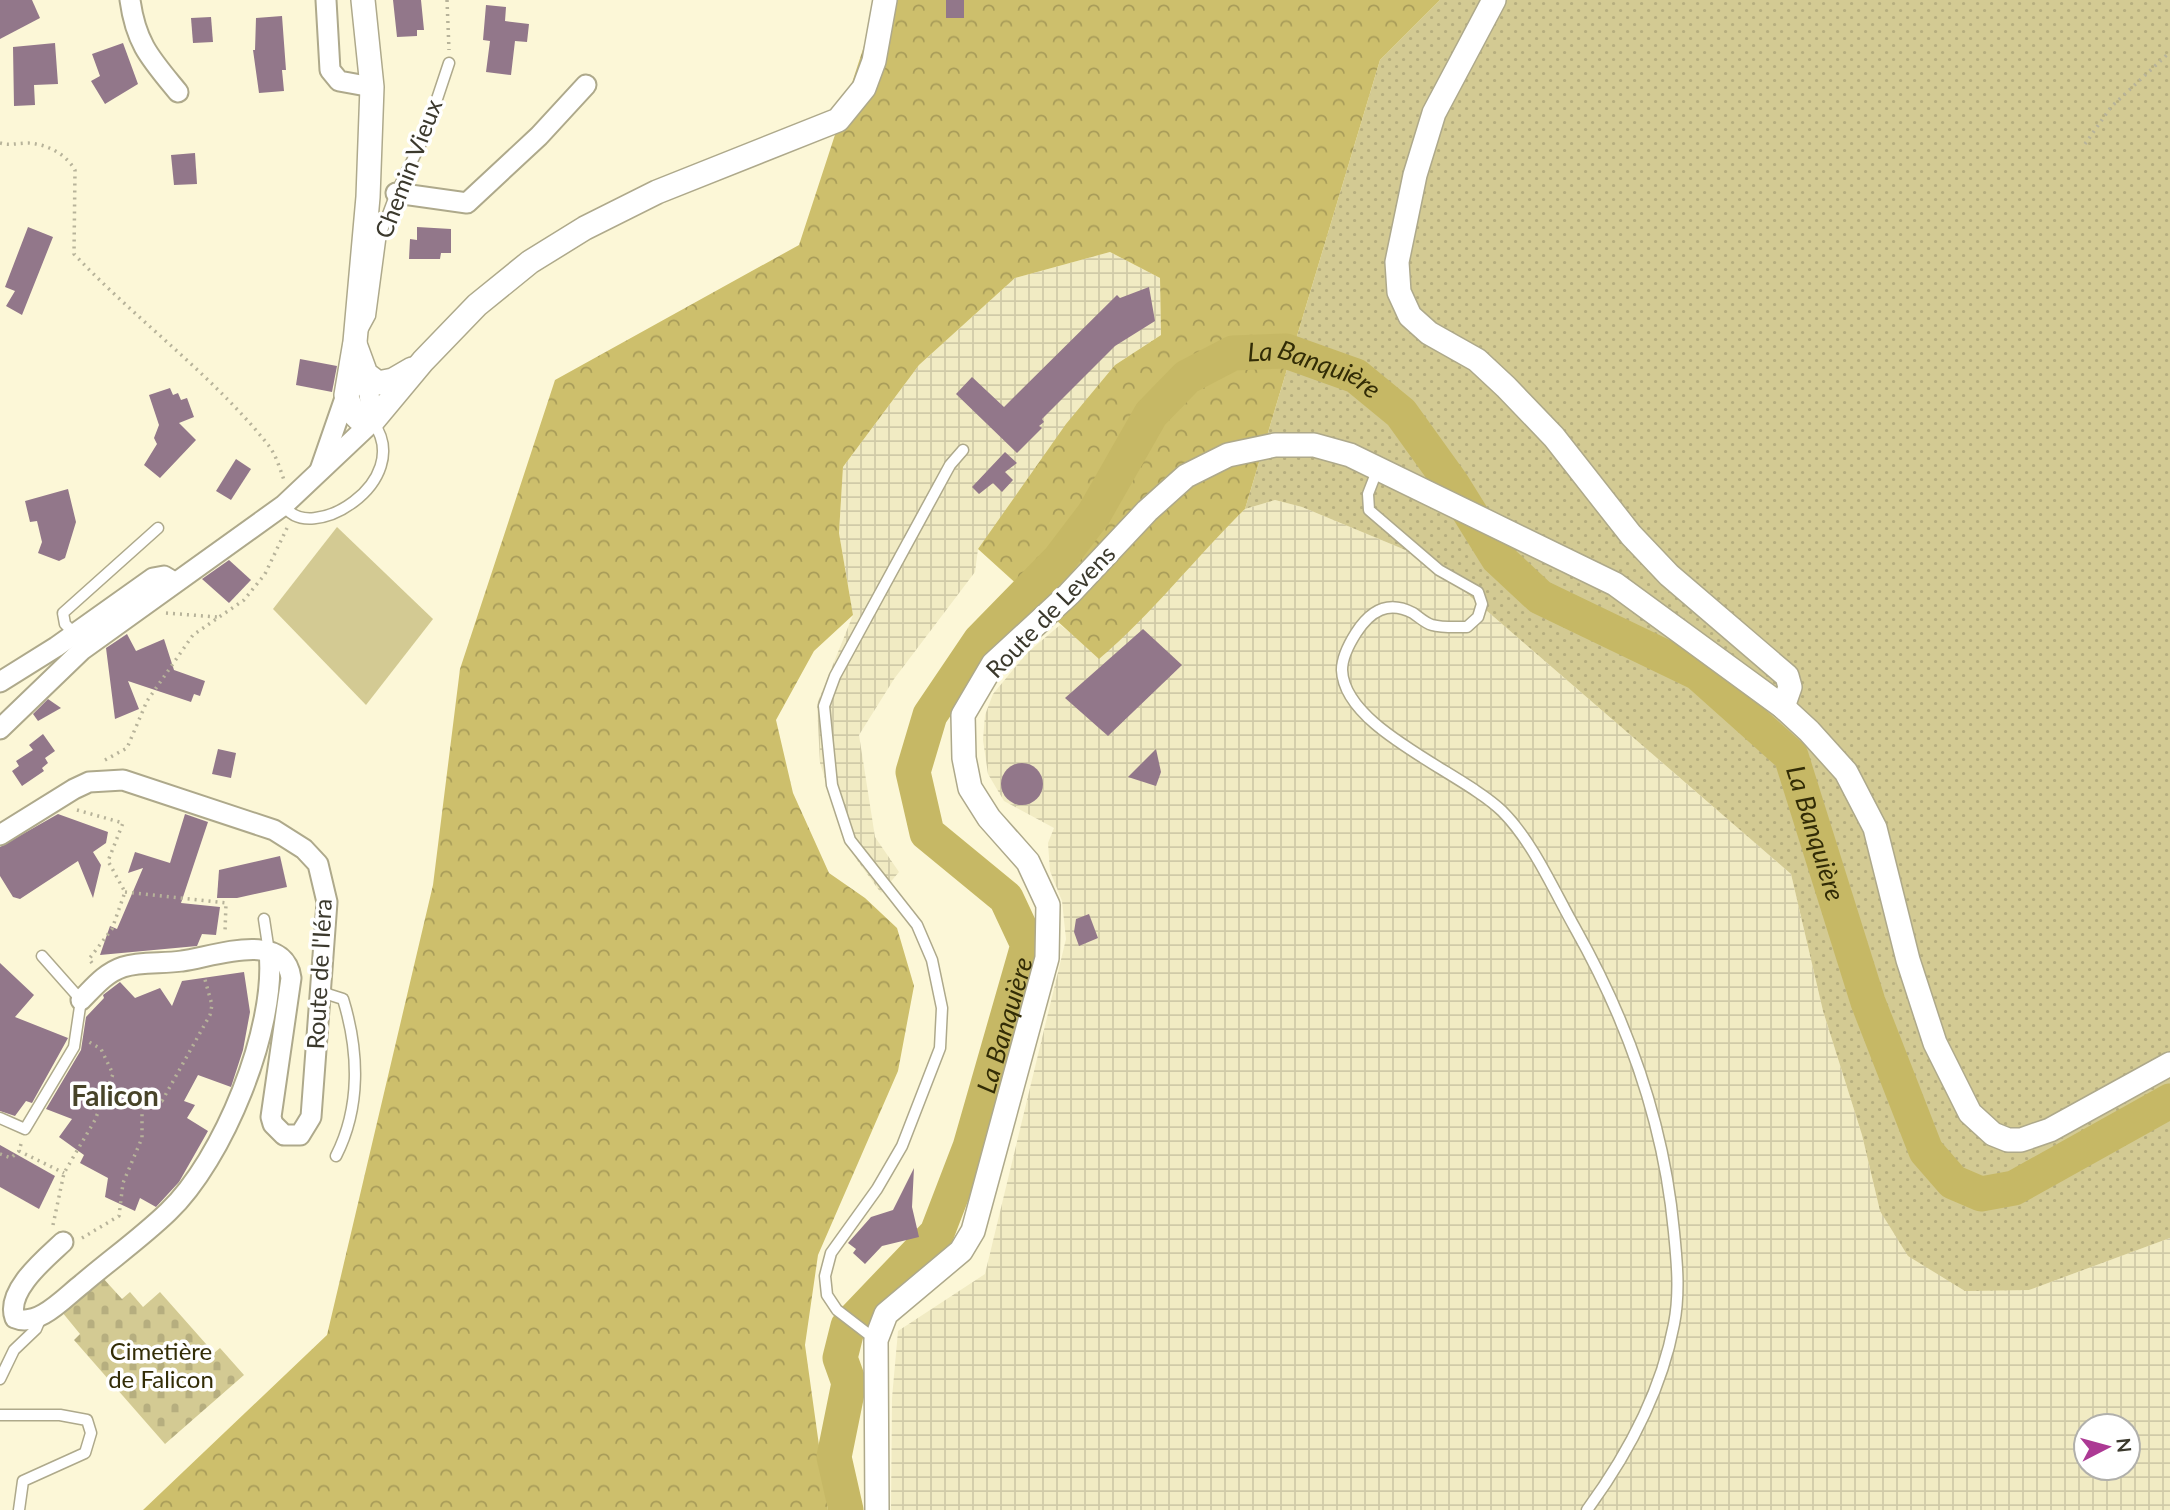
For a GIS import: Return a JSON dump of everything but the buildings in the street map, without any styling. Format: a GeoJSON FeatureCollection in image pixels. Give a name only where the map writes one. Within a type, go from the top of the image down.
{"type":"FeatureCollection","features":[{"type":"Feature","properties":{"kind":"street"},"geometry":{"type":"LineString","coordinates":[[130,0],[134,29],[150,58],[178,92]]}},
{"type":"Feature","properties":{"kind":"street"},"geometry":{"type":"LineString","coordinates":[[326,0],[330,70],[339,80],[372,88]]}},
{"type":"Feature","properties":{"kind":"street"},"geometry":{"type":"LineString","coordinates":[[318,474],[346,395],[355,336],[368,197],[372,88],[363,0]]}},
{"type":"Feature","properties":{"kind":"street"},"geometry":{"type":"LineString","coordinates":[[0,729],[82,650],[174,582],[282,512],[373,421],[423,361],[487,296],[530,262],[585,228],[682,182],[838,120],[864,88],[874,61],[885,0]]}},
{"type":"Feature","properties":{"kind":"street"},"geometry":{"type":"LineString","coordinates":[[1494,0],[1480,31],[1434,113],[1415,175],[1397,262],[1399,292],[1410,316],[1429,334],[1477,360],[1554,437],[1631,534],[1669,575],[1787,676],[1790,687],[1783,706]]}},
{"type":"Feature","properties":{"kind":"street"},"geometry":{"type":"LineString","coordinates":[[396,193],[467,203],[539,136],[586,85]]}},
{"type":"Feature","properties":{"kind":"street"},"geometry":{"type":"LineString","coordinates":[[355,336],[371,380],[373,421]]}},
{"type":"Feature","properties":{"kind":"street"},"geometry":{"type":"LineString","coordinates":[[346,395],[351,389],[371,380],[393,380],[423,361]]}},
{"type":"Feature","properties":{"kind":"street"},"geometry":{"type":"LineString","coordinates":[[346,395],[353,413],[359,419],[373,421]]}},
{"type":"Feature","properties":{"kind":"street","name":"Route de Levens"},"geometry":{"type":"LineString","coordinates":[[877,1510],[872,1337],[886,1314],[961,1251],[973,1231],[1047,958],[1048,905],[1028,862],[989,818],[970,788],[964,758],[963,715],[993,664],[1069,594],[1147,511],[1186,476],[1228,455],[1275,445],[1314,445],[1401,477],[1615,584],[1783,706],[1846,772],[1875,828],[1920,1003],[1952,1082],[1970,1113],[1982,1126],[2008,1140],[2034,1137],[2170,1064]]}},
{"type":"Feature","properties":{"kind":"street"},"geometry":{"type":"LineString","coordinates":[[0,681],[75,634],[153,578],[164,576],[174,582]]}},
{"type":"Feature","properties":{"kind":"street","name":"Route de l'Iéra"},"geometry":{"type":"LineString","coordinates":[[0,835],[59,797],[89,782],[122,780],[274,830],[292,840],[318,864],[327,902],[311,1117],[300,1135],[284,1135],[273,1124],[271,1117],[291,978],[287,963],[270,952]]}},
{"type":"Feature","properties":{"kind":"street"},"geometry":{"type":"LineString","coordinates":[[64,1242],[33,1269],[14,1301],[12,1310],[15,1318],[23,1321],[42,1315],[169,1212],[203,1170],[260,1044],[272,973],[270,952],[225,952],[120,969],[104,976],[81,1000]]}},
{"type":"Feature","properties":{"kind":"lane","name":"Chemin Vieux"},"geometry":{"type":"LineString","coordinates":[[355,336],[365,328],[370,316],[381,233],[396,193],[425,135],[449,63]]}},
{"type":"Feature","properties":{"kind":"lane"},"geometry":{"type":"LineString","coordinates":[[282,512],[310,520],[324,517],[360,496],[378,477],[385,448],[383,436],[373,421]]}},
{"type":"Feature","properties":{"kind":"lane"},"geometry":{"type":"LineString","coordinates":[[872,1337],[837,1310],[827,1295],[825,1276],[831,1253],[877,1189],[902,1146],[940,1048],[942,1007],[932,960],[917,925],[850,840],[832,785],[824,706],[835,676],[950,465],[963,450]]}},
{"type":"Feature","properties":{"kind":"lane"},"geometry":{"type":"LineString","coordinates":[[1378,468],[1368,494],[1369,510],[1439,570],[1478,592],[1482,604],[1478,618],[1467,627],[1431,625],[1411,612],[1390,607],[1378,609],[1367,618],[1346,648],[1342,668],[1344,686],[1362,713],[1483,795],[1519,831],[1598,969],[1648,1093],[1662,1142],[1676,1259],[1674,1324],[1659,1379],[1641,1424],[1618,1467],[1587,1510]]}},
{"type":"Feature","properties":{"kind":"lane"},"geometry":{"type":"LineString","coordinates":[[75,634],[65,624],[63,613],[158,528]]}},
{"type":"Feature","properties":{"kind":"lane"},"geometry":{"type":"LineString","coordinates":[[264,919],[270,952]]}},
{"type":"Feature","properties":{"kind":"lane"},"geometry":{"type":"LineString","coordinates":[[0,1118],[25,1129],[74,1047],[81,1000],[42,956]]}},
{"type":"Feature","properties":{"kind":"lane"},"geometry":{"type":"LineString","coordinates":[[321,992],[343,999],[356,1052],[356,1082],[343,1140],[336,1156]]}},
{"type":"Feature","properties":{"kind":"lane"},"geometry":{"type":"LineString","coordinates":[[0,1379],[14,1350],[36,1329],[42,1315]]}},
{"type":"Feature","properties":{"kind":"lane"},"geometry":{"type":"LineString","coordinates":[[0,1415],[60,1415],[87,1420],[91,1433],[85,1453],[23,1481],[19,1510]]}},
{"type":"Feature","properties":{"kind":"path"},"geometry":{"type":"LineString","coordinates":[[447,0],[449,63]]}},
{"type":"Feature","properties":{"kind":"path"},"geometry":{"type":"LineString","coordinates":[[2085,144],[2111,107],[2170,52]]}},
{"type":"Feature","properties":{"kind":"path"},"geometry":{"type":"LineString","coordinates":[[0,143],[30,143],[58,152],[69,160],[75,170],[74,254],[117,299],[214,388],[271,448],[285,482],[265,503],[282,512],[265,574],[244,600],[193,635],[167,668],[147,701],[127,748],[98,763]]}},
{"type":"Feature","properties":{"kind":"path"},"geometry":{"type":"LineString","coordinates":[[154,612],[220,617]]}},
{"type":"Feature","properties":{"kind":"path"},"geometry":{"type":"LineString","coordinates":[[59,797],[67,806],[123,823],[108,861],[125,892],[112,929],[89,959],[93,964],[110,956],[120,969]]}},
{"type":"Feature","properties":{"kind":"path"},"geometry":{"type":"LineString","coordinates":[[125,892],[226,903],[225,952]]}},
{"type":"Feature","properties":{"kind":"path"},"geometry":{"type":"LineString","coordinates":[[76,1033],[101,1049],[113,1074],[95,1120],[64,1172],[53,1228],[64,1242],[77,1241],[119,1216],[123,1183],[142,1138],[142,1101],[162,1101],[210,1015],[212,1004],[203,974]]}},
{"type":"Feature","properties":{"kind":"path"},"geometry":{"type":"LineString","coordinates":[[0,1154],[11,1158],[19,1151],[25,1129]]}},
{"type":"Feature","properties":{"kind":"path"},"geometry":{"type":"LineString","coordinates":[[19,1151],[64,1172]]}},
{"type":"Feature","properties":{"kind":"shaded area"},"geometry":{"type":"Polygon","coordinates":[[[1110,252],[1160,278],[1161,335],[1115,365],[978,549],[975,572],[894,679],[859,735],[875,837],[899,872],[881,893],[846,845],[820,763],[817,704],[853,615],[839,533],[843,467],[919,365],[1015,278],[1110,252]]]}},
{"type":"Feature","properties":{"kind":"shaded area"},"geometry":{"type":"Polygon","coordinates":[[[1275,500],[1302,507],[1427,559],[1791,874],[1823,1011],[1862,1135],[1880,1211],[2029,1290],[2170,1238],[2170,1510],[891,1510],[892,1398],[898,1331],[985,1274],[1066,939],[1062,901],[1050,871],[1048,843],[1054,828],[1004,801],[988,774],[983,740],[985,715],[993,694],[1027,653],[1060,625],[1084,643],[1193,560],[1245,509],[1275,500]]]}},
{"type":"Feature","properties":{"kind":"green space"},"geometry":{"type":"Polygon","coordinates":[[[879,0],[1440,0],[1380,60],[1245,509],[1137,623],[1099,659],[978,549],[1066,424],[1115,365],[1161,335],[1160,278],[1110,252],[1015,278],[919,365],[843,467],[839,533],[853,615],[814,651],[776,720],[793,793],[829,873],[865,898],[897,928],[914,986],[898,1071],[818,1255],[805,1345],[828,1510],[143,1510],[327,1335],[433,885],[460,669],[555,380],[799,245],[879,0]]]}},
{"type":"Feature","properties":{"kind":"green space"},"geometry":{"type":"Polygon","coordinates":[[[1440,0],[2170,0],[2170,1238],[2029,1290],[1965,1291],[1908,1256],[1880,1211],[1862,1135],[1823,1011],[1791,874],[1427,559],[1302,507],[1275,500],[1245,509],[1380,60],[1440,0]]]}},
{"type":"Feature","properties":{"kind":"green space"},"geometry":{"type":"Polygon","coordinates":[[[337,527],[433,619],[366,705],[273,609],[337,527]]]}},
{"type":"Feature","properties":{"kind":"green space","name":"Cimetière de Falicon"},"geometry":{"type":"Polygon","coordinates":[[[102,1277],[122,1299],[130,1292],[143,1307],[160,1292],[214,1353],[220,1348],[244,1375],[165,1444],[74,1340],[80,1334],[62,1312],[102,1277]]]}},
{"type":"Feature","properties":{"kind":"waterway","name":"La Banquière"},"geometry":{"type":"LineString","coordinates":[[846,1510],[834,1457],[849,1383],[840,1358],[848,1326],[937,1233],[970,1147],[1028,945],[1006,898],[927,833],[913,772],[930,715],[980,641],[1059,560],[1094,514],[1151,414],[1187,377],[1233,353],[1286,351],[1356,376],[1401,413],[1452,484],[1498,558],[1540,597],[1698,673],[1791,756],[1868,1002],[1926,1151],[1953,1182],[1981,1194],[2014,1188],[2170,1101]]}},
{"type":"Feature","properties":{"kind":"district","name":"Falicon"},"geometry":{"type":"Point","coordinates":[115,1096]}}]}
